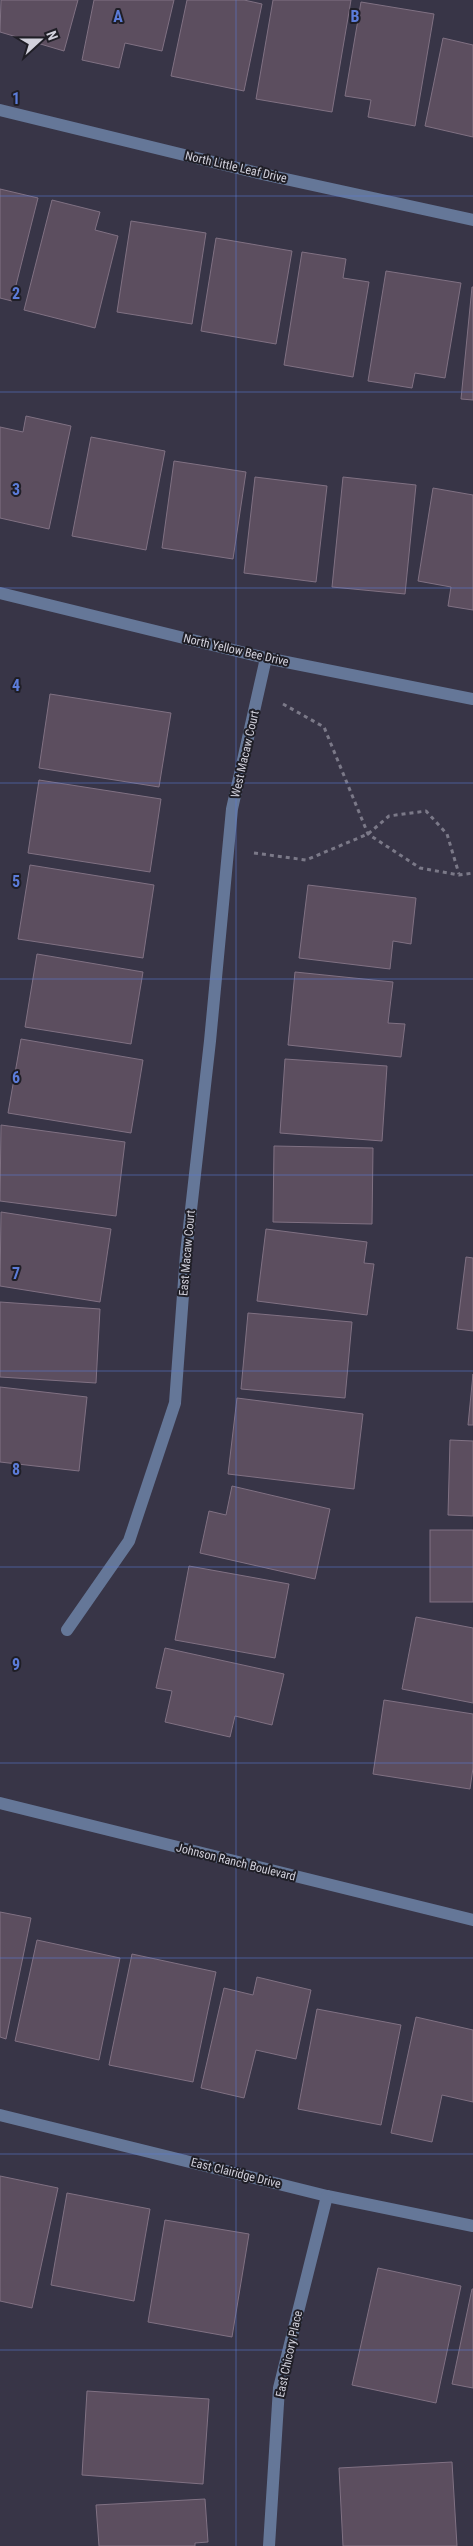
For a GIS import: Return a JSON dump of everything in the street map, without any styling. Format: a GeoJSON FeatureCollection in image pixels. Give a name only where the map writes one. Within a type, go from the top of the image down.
{"type":"FeatureCollection","features":[{"type":"Feature","properties":{"kind":"street","name":"North Little Leaf Drive"},"geometry":{"type":"LineString","coordinates":[[0,110],[254,172],[473,220]]}},
{"type":"Feature","properties":{"kind":"street","name":"North Yellow Bee Drive"},"geometry":{"type":"LineString","coordinates":[[0,593],[266,658],[473,698]]}},
{"type":"Feature","properties":{"kind":"street","name":"West Macaw Court"},"geometry":{"type":"LineString","coordinates":[[228,850],[232,809],[266,658]]}},
{"type":"Feature","properties":{"kind":"street","name":"East Macaw Court"},"geometry":{"type":"LineString","coordinates":[[67,1630],[129,1541],[175,1403],[186,1254],[210,1041],[228,850]]}},
{"type":"Feature","properties":{"kind":"street","name":"Johnson Ranch Boulevard"},"geometry":{"type":"LineString","coordinates":[[0,1803],[473,1920]]}},
{"type":"Feature","properties":{"kind":"street","name":"East Clairidge Drive"},"geometry":{"type":"LineString","coordinates":[[0,2115],[327,2196],[473,2226]]}},
{"type":"Feature","properties":{"kind":"street","name":"East Chicory Place"},"geometry":{"type":"LineString","coordinates":[[269,2546],[279,2388],[327,2196]]}},
{"type":"Feature","properties":{"kind":"path"},"geometry":{"type":"LineString","coordinates":[[258,697],[289,705],[324,726],[368,834],[420,868],[459,875],[473,873]]}},
{"type":"Feature","properties":{"kind":"path"},"geometry":{"type":"LineString","coordinates":[[228,850],[306,860],[368,834],[389,816],[426,811],[447,834],[459,875]]}},
{"type":"Feature","properties":{"kind":"building"},"geometry":{"type":"Polygon","coordinates":[[[1,0],[78,0],[64,51],[0,32],[1,0]]]}},
{"type":"Feature","properties":{"kind":"building"},"geometry":{"type":"Polygon","coordinates":[[[94,0],[174,0],[162,51],[125,43],[119,68],[82,60],[94,0]]]}},
{"type":"Feature","properties":{"kind":"building"},"geometry":{"type":"Polygon","coordinates":[[[187,0],[244,0],[262,4],[244,91],[171,76],[187,0]]]}},
{"type":"Feature","properties":{"kind":"building"},"geometry":{"type":"Polygon","coordinates":[[[273,0],[351,0],[332,112],[256,99],[273,0]]]}},
{"type":"Feature","properties":{"kind":"building"},"geometry":{"type":"Polygon","coordinates":[[[361,2],[434,14],[415,126],[368,117],[371,100],[345,96],[361,2]]]}},
{"type":"Feature","properties":{"kind":"building"},"geometry":{"type":"Polygon","coordinates":[[[443,38],[473,45],[473,137],[425,126],[443,38]]]}},
{"type":"Feature","properties":{"kind":"building"},"geometry":{"type":"Polygon","coordinates":[[[0,189],[38,198],[12,301],[0,298],[0,189]]]}},
{"type":"Feature","properties":{"kind":"building"},"geometry":{"type":"Polygon","coordinates":[[[52,200],[100,212],[95,230],[118,236],[95,328],[24,310],[52,200]]]}},
{"type":"Feature","properties":{"kind":"building"},"geometry":{"type":"Polygon","coordinates":[[[131,221],[206,233],[192,324],[117,312],[131,221]]]}},
{"type":"Feature","properties":{"kind":"building"},"geometry":{"type":"Polygon","coordinates":[[[216,238],[292,251],[276,344],[201,331],[216,238]]]}},
{"type":"Feature","properties":{"kind":"building"},"geometry":{"type":"Polygon","coordinates":[[[302,252],[346,259],[343,278],[369,282],[353,377],[284,365],[302,252]]]}},
{"type":"Feature","properties":{"kind":"building"},"geometry":{"type":"Polygon","coordinates":[[[386,271],[461,283],[445,378],[415,373],[412,388],[368,381],[386,271]]]}},
{"type":"Feature","properties":{"kind":"building"},"geometry":{"type":"Polygon","coordinates":[[[473,287],[473,400],[461,399],[473,287]]]}},
{"type":"Feature","properties":{"kind":"building"},"geometry":{"type":"Polygon","coordinates":[[[26,416],[71,426],[49,529],[0,518],[0,427],[23,432],[26,416]]]}},
{"type":"Feature","properties":{"kind":"building"},"geometry":{"type":"Polygon","coordinates":[[[91,437],[165,451],[146,550],[72,536],[91,437]]]}},
{"type":"Feature","properties":{"kind":"building"},"geometry":{"type":"Polygon","coordinates":[[[174,461],[246,472],[233,559],[162,548],[174,461]]]}},
{"type":"Feature","properties":{"kind":"building"},"geometry":{"type":"Polygon","coordinates":[[[255,477],[327,486],[316,582],[244,573],[255,477]]]}},
{"type":"Feature","properties":{"kind":"building"},"geometry":{"type":"Polygon","coordinates":[[[343,477],[416,485],[405,594],[332,587],[343,477]]]}},
{"type":"Feature","properties":{"kind":"building"},"geometry":{"type":"Polygon","coordinates":[[[433,488],[473,495],[473,610],[448,606],[451,587],[418,581],[433,488]]]}},
{"type":"Feature","properties":{"kind":"building"},"geometry":{"type":"Polygon","coordinates":[[[50,694],[171,713],[159,787],[39,768],[50,694]]]}},
{"type":"Feature","properties":{"kind":"building"},"geometry":{"type":"Polygon","coordinates":[[[39,780],[161,799],[150,872],[28,853],[39,780]]]}},
{"type":"Feature","properties":{"kind":"building"},"geometry":{"type":"Polygon","coordinates":[[[30,865],[154,885],[143,958],[18,939],[30,865]]]}},
{"type":"Feature","properties":{"kind":"building"},"geometry":{"type":"Polygon","coordinates":[[[308,885],[416,898],[411,944],[393,941],[390,969],[299,958],[308,885]]]}},
{"type":"Feature","properties":{"kind":"building"},"geometry":{"type":"Polygon","coordinates":[[[37,954],[143,972],[131,1044],[25,1027],[37,954]]]}},
{"type":"Feature","properties":{"kind":"building"},"geometry":{"type":"Polygon","coordinates":[[[295,972],[393,982],[388,1023],[405,1024],[401,1057],[288,1045],[295,972]]]}},
{"type":"Feature","properties":{"kind":"building"},"geometry":{"type":"Polygon","coordinates":[[[21,1039],[143,1060],[131,1133],[8,1113],[21,1039]]]}},
{"type":"Feature","properties":{"kind":"building"},"geometry":{"type":"Polygon","coordinates":[[[285,1059],[387,1066],[382,1141],[280,1133],[285,1059]]]}},
{"type":"Feature","properties":{"kind":"building"},"geometry":{"type":"Polygon","coordinates":[[[1,1125],[125,1142],[116,1216],[0,1201],[1,1125]]]}},
{"type":"Feature","properties":{"kind":"building"},"geometry":{"type":"Polygon","coordinates":[[[274,1146],[373,1148],[372,1224],[273,1222],[274,1146]]]}},
{"type":"Feature","properties":{"kind":"building"},"geometry":{"type":"Polygon","coordinates":[[[1,1212],[111,1229],[100,1302],[0,1286],[1,1212]]]}},
{"type":"Feature","properties":{"kind":"building"},"geometry":{"type":"Polygon","coordinates":[[[266,1229],[367,1242],[364,1263],[374,1264],[367,1315],[257,1301],[266,1229]]]}},
{"type":"Feature","properties":{"kind":"building"},"geometry":{"type":"Polygon","coordinates":[[[466,1257],[473,1258],[473,1331],[457,1329],[466,1257]]]}},
{"type":"Feature","properties":{"kind":"building"},"geometry":{"type":"Polygon","coordinates":[[[0,1302],[100,1309],[96,1383],[0,1377],[0,1302]]]}},
{"type":"Feature","properties":{"kind":"building"},"geometry":{"type":"Polygon","coordinates":[[[248,1313],[352,1322],[345,1398],[241,1389],[248,1313]]]}},
{"type":"Feature","properties":{"kind":"building"},"geometry":{"type":"Polygon","coordinates":[[[473,1374],[473,1425],[468,1425],[473,1374]]]}},
{"type":"Feature","properties":{"kind":"building"},"geometry":{"type":"Polygon","coordinates":[[[0,1387],[87,1397],[79,1471],[0,1462],[0,1387]]]}},
{"type":"Feature","properties":{"kind":"building"},"geometry":{"type":"Polygon","coordinates":[[[237,1398],[363,1414],[354,1489],[228,1474],[237,1398]]]}},
{"type":"Feature","properties":{"kind":"building"},"geometry":{"type":"Polygon","coordinates":[[[450,1440],[473,1441],[473,1516],[448,1515],[450,1440]]]}},
{"type":"Feature","properties":{"kind":"building"},"geometry":{"type":"Polygon","coordinates":[[[232,1486],[330,1509],[315,1579],[200,1553],[209,1511],[226,1515],[232,1486]]]}},
{"type":"Feature","properties":{"kind":"building"},"geometry":{"type":"Polygon","coordinates":[[[430,1530],[473,1530],[473,1602],[430,1602],[430,1530]]]}},
{"type":"Feature","properties":{"kind":"building"},"geometry":{"type":"Polygon","coordinates":[[[189,1566],[289,1584],[275,1658],[175,1640],[189,1566]]]}},
{"type":"Feature","properties":{"kind":"building"},"geometry":{"type":"Polygon","coordinates":[[[416,1617],[473,1628],[473,1703],[402,1689],[416,1617]]]}},
{"type":"Feature","properties":{"kind":"building"},"geometry":{"type":"Polygon","coordinates":[[[165,1648],[284,1674],[272,1725],[235,1716],[230,1737],[165,1722],[172,1691],[156,1688],[165,1648]]]}},
{"type":"Feature","properties":{"kind":"building"},"geometry":{"type":"Polygon","coordinates":[[[384,1700],[473,1714],[473,1768],[470,1789],[373,1774],[384,1700]]]}},
{"type":"Feature","properties":{"kind":"building"},"geometry":{"type":"Polygon","coordinates":[[[0,1912],[31,1918],[6,2039],[0,2037],[0,1912]]]}},
{"type":"Feature","properties":{"kind":"building"},"geometry":{"type":"Polygon","coordinates":[[[37,1940],[120,1958],[99,2060],[15,2041],[37,1940]]]}},
{"type":"Feature","properties":{"kind":"building"},"geometry":{"type":"Polygon","coordinates":[[[132,1954],[216,1972],[193,2082],[109,2065],[132,1954]]]}},
{"type":"Feature","properties":{"kind":"building"},"geometry":{"type":"Polygon","coordinates":[[[257,1977],[311,1990],[296,2059],[256,2050],[244,2098],[201,2088],[224,1988],[253,1995],[257,1977]]]}},
{"type":"Feature","properties":{"kind":"building"},"geometry":{"type":"Polygon","coordinates":[[[317,2009],[401,2025],[381,2125],[298,2109],[317,2009]]]}},
{"type":"Feature","properties":{"kind":"building"},"geometry":{"type":"Polygon","coordinates":[[[416,2017],[473,2030],[473,2102],[442,2095],[432,2142],[391,2133],[416,2017]]]}},
{"type":"Feature","properties":{"kind":"building"},"geometry":{"type":"Polygon","coordinates":[[[0,2176],[58,2188],[32,2308],[0,2301],[0,2176]]]}},
{"type":"Feature","properties":{"kind":"building"},"geometry":{"type":"Polygon","coordinates":[[[67,2193],[150,2209],[134,2301],[51,2285],[67,2193]]]}},
{"type":"Feature","properties":{"kind":"building"},"geometry":{"type":"Polygon","coordinates":[[[165,2220],[249,2234],[232,2337],[148,2322],[165,2220]]]}},
{"type":"Feature","properties":{"kind":"building"},"geometry":{"type":"Polygon","coordinates":[[[378,2268],[461,2286],[436,2403],[352,2385],[378,2268]]]}},
{"type":"Feature","properties":{"kind":"building"},"geometry":{"type":"Polygon","coordinates":[[[473,2289],[473,2388],[452,2384],[473,2289]]]}},
{"type":"Feature","properties":{"kind":"building"},"geometry":{"type":"Polygon","coordinates":[[[87,2391],[209,2399],[203,2484],[82,2475],[87,2391]]]}},
{"type":"Feature","properties":{"kind":"building"},"geometry":{"type":"Polygon","coordinates":[[[452,2462],[457,2546],[343,2546],[339,2468],[452,2462]]]}},
{"type":"Feature","properties":{"kind":"building"},"geometry":{"type":"Polygon","coordinates":[[[205,2499],[208,2542],[195,2543],[195,2546],[99,2546],[96,2505],[205,2499]]]}}]}
